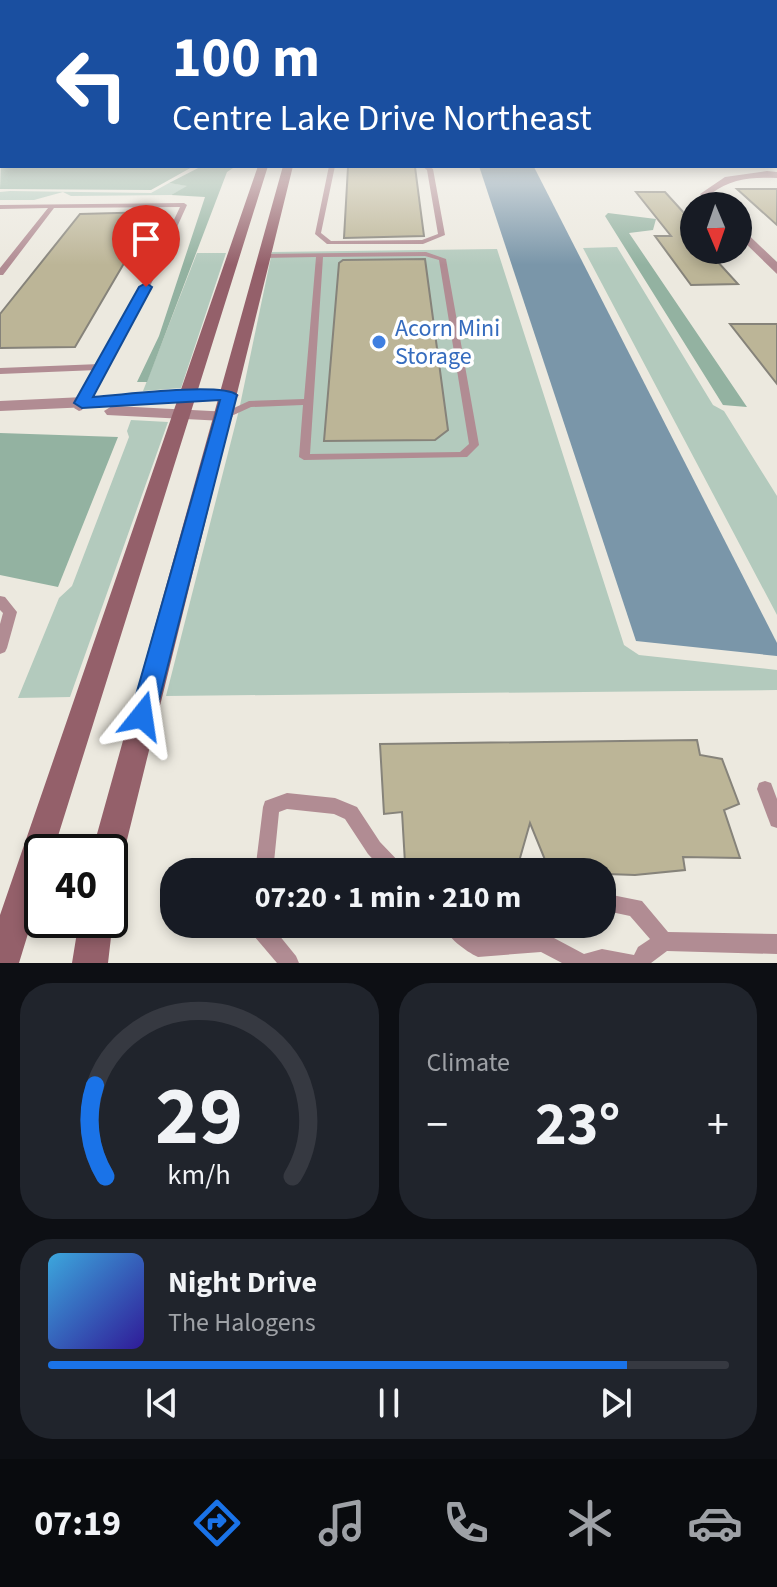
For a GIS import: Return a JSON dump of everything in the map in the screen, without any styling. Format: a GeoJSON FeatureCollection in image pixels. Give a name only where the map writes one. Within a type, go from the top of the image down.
{"type":"FeatureCollection","features":[{"type":"Feature","properties":{"kind":"street"},"geometry":{"type":"LineString","coordinates":[[1,963],[260,175]]}},
{"type":"Feature","properties":{"kind":"street"},"geometry":{"type":"LineString","coordinates":[[113,834],[285,175]]}},
{"type":"Feature","properties":{"kind":"street"},"geometry":{"type":"LineString","coordinates":[[707,192],[720,180],[747,175]]}},
{"type":"Feature","properties":{"kind":"street"},"geometry":{"type":"LineString","coordinates":[[752,244],[777,270]]}},
{"type":"Feature","properties":{"kind":"street"},"geometry":{"type":"LineString","coordinates":[[0,406],[227,406]]}},
{"type":"Feature","properties":{"kind":"street"},"geometry":{"type":"LineString","coordinates":[[90,963],[93,938]]}},
{"type":"Feature","properties":{"kind":"lane"},"geometry":{"type":"LineString","coordinates":[[330,175],[318,234],[329,243],[423,242],[442,235],[431,175]]}},
{"type":"Feature","properties":{"kind":"lane"},"geometry":{"type":"LineString","coordinates":[[0,207],[184,205],[133,315],[103,367],[74,405]]}},
{"type":"Feature","properties":{"kind":"lane"},"geometry":{"type":"LineString","coordinates":[[0,273],[53,206]]}},
{"type":"Feature","properties":{"kind":"lane"},"geometry":{"type":"LineString","coordinates":[[262,256],[426,254],[442,259],[474,445],[463,455],[304,457],[320,256]]}},
{"type":"Feature","properties":{"kind":"lane"},"geometry":{"type":"LineString","coordinates":[[0,371],[103,367]]}},
{"type":"Feature","properties":{"kind":"lane"},"geometry":{"type":"LineString","coordinates":[[227,406],[307,402]]}},
{"type":"Feature","properties":{"kind":"lane"},"geometry":{"type":"LineString","coordinates":[[227,406],[249,404]]}},
{"type":"Feature","properties":{"kind":"lane"},"geometry":{"type":"LineString","coordinates":[[0,601],[10,612],[0,648]]}},
{"type":"Feature","properties":{"kind":"lane"},"geometry":{"type":"LineString","coordinates":[[765,789],[777,820]]}},
{"type":"Feature","properties":{"kind":"lane"},"geometry":{"type":"LineString","coordinates":[[266,858],[271,807],[287,801],[335,806],[351,813],[384,858]]}},
{"type":"Feature","properties":{"kind":"lane"},"geometry":{"type":"LineString","coordinates":[[616,905],[635,908],[664,941]]}},
{"type":"Feature","properties":{"kind":"lane"},"geometry":{"type":"LineString","coordinates":[[268,938],[289,963]]}},
{"type":"Feature","properties":{"kind":"lane"},"geometry":{"type":"LineString","coordinates":[[467,938],[478,947],[522,938]]}},
{"type":"Feature","properties":{"kind":"lane"},"geometry":{"type":"LineString","coordinates":[[552,938],[584,963],[602,959],[630,963]]}},
{"type":"Feature","properties":{"kind":"lane"},"geometry":{"type":"LineString","coordinates":[[640,963],[645,954],[664,941],[777,944]]}},
{"type":"Feature","properties":{"kind":"green space"},"geometry":{"type":"Polygon","coordinates":[[[0,175],[178,175],[151,190],[0,189],[0,175]]]}},
{"type":"Feature","properties":{"kind":"green space"},"geometry":{"type":"Polygon","coordinates":[[[185,175],[226,175],[147,382],[137,382],[159,336],[205,197],[171,195],[187,186],[169,183],[185,175]]]}},
{"type":"Feature","properties":{"kind":"green space"},"geometry":{"type":"Polygon","coordinates":[[[169,183],[189,186],[171,195],[71,196],[63,192],[34,200],[0,200],[0,192],[10,191],[151,193],[169,183]]]}},
{"type":"Feature","properties":{"kind":"green space"},"geometry":{"type":"Polygon","coordinates":[[[608,213],[656,219],[653,230],[629,233],[747,407],[723,405],[605,216],[608,213]]]}},
{"type":"Feature","properties":{"kind":"green space"},"geometry":{"type":"Polygon","coordinates":[[[617,247],[713,405],[724,411],[777,496],[777,615],[583,248],[617,247]]]}},
{"type":"Feature","properties":{"kind":"green space"},"geometry":{"type":"Polygon","coordinates":[[[497,249],[624,645],[639,655],[777,670],[777,690],[166,696],[239,410],[272,252],[497,249]]]}},
{"type":"Feature","properties":{"kind":"green space"},"geometry":{"type":"Polygon","coordinates":[[[197,253],[226,253],[181,388],[143,391],[197,253]]]}},
{"type":"Feature","properties":{"kind":"green space"},"geometry":{"type":"Polygon","coordinates":[[[131,420],[168,422],[70,697],[18,698],[59,598],[72,586],[129,437],[127,431],[131,420]]]}},
{"type":"Feature","properties":{"kind":"green space"},"geometry":{"type":"Polygon","coordinates":[[[0,433],[118,437],[58,587],[0,575],[0,433]]]}},
{"type":"Feature","properties":{"kind":"water"},"geometry":{"type":"Polygon","coordinates":[[[482,175],[538,175],[777,643],[777,656],[636,641],[482,175]]]}},
{"type":"Feature","properties":{"kind":"building"},"geometry":{"type":"Polygon","coordinates":[[[348,175],[416,175],[424,236],[344,238],[348,175]]]}},
{"type":"Feature","properties":{"kind":"building"},"geometry":{"type":"Polygon","coordinates":[[[737,189],[777,189],[777,225],[752,202],[752,192],[737,189]]]}},
{"type":"Feature","properties":{"kind":"building"},"geometry":{"type":"Polygon","coordinates":[[[636,192],[665,192],[680,209],[680,264],[720,264],[738,284],[691,285],[655,236],[671,236],[636,192]]]}},
{"type":"Feature","properties":{"kind":"building"},"geometry":{"type":"Polygon","coordinates":[[[154,212],[75,347],[0,348],[0,314],[80,214],[154,212]]]}},
{"type":"Feature","properties":{"kind":"building"},"geometry":{"type":"Polygon","coordinates":[[[425,259],[448,430],[435,440],[324,441],[339,263],[343,260],[425,259]]]}},
{"type":"Feature","properties":{"kind":"building"},"geometry":{"type":"Polygon","coordinates":[[[730,324],[777,324],[777,384],[730,324]]]}},
{"type":"Feature","properties":{"kind":"building"},"geometry":{"type":"Polygon","coordinates":[[[697,740],[700,755],[722,759],[739,804],[724,810],[740,858],[683,857],[685,870],[616,874],[616,858],[544,858],[530,823],[520,858],[405,858],[402,812],[384,814],[380,744],[697,740]]]}},
{"type":"Feature","properties":{"kind":"place","name":"Acorn Mini Storage"},"geometry":{"type":"Point","coordinates":[379,342]}},
{"type":"Feature","properties":{"kind":"route"},"geometry":{"type":"LineString","coordinates":[[142,716],[230,395],[191,394],[82,403],[146,287]]}}]}
